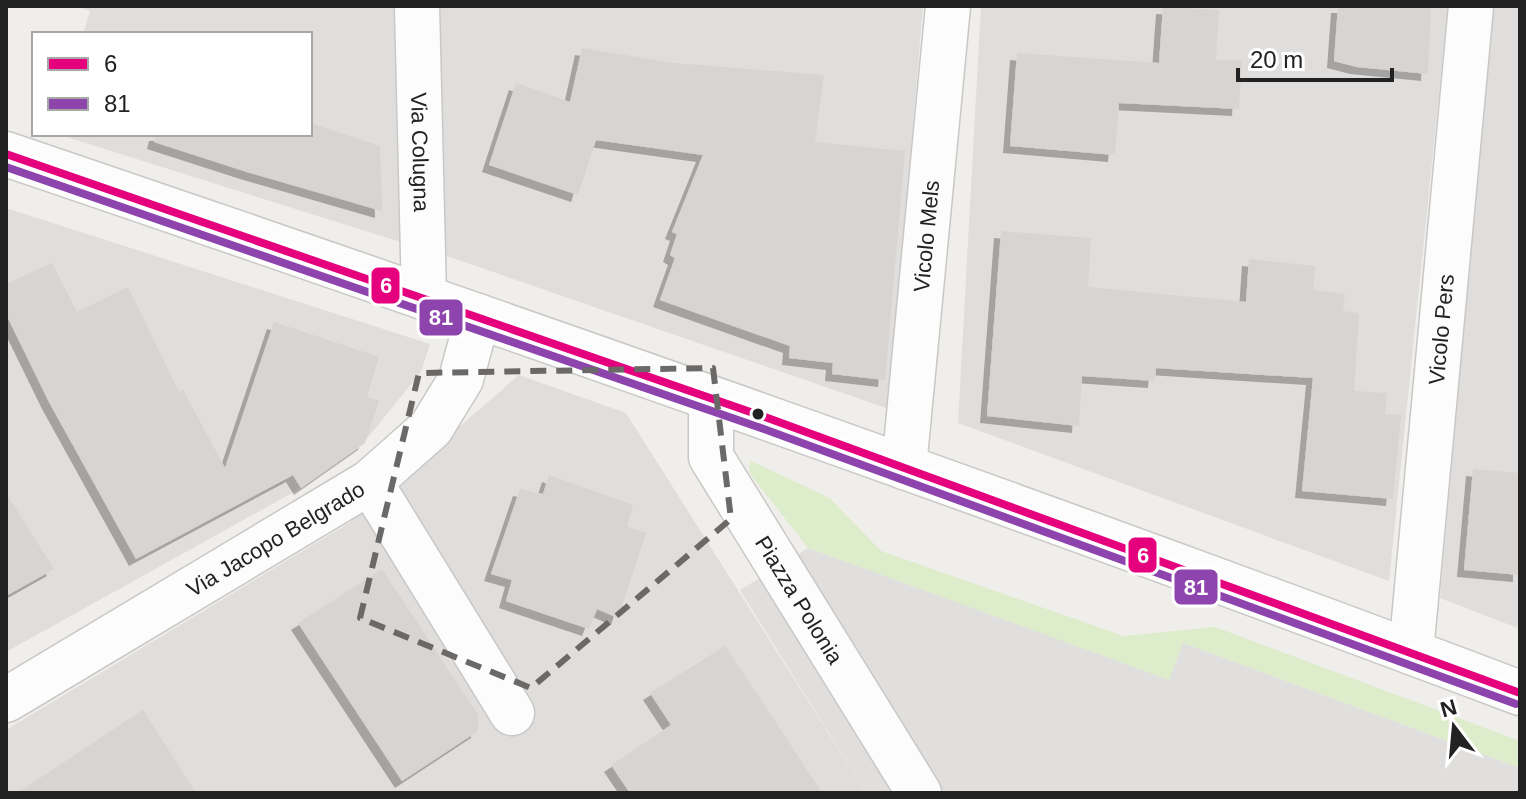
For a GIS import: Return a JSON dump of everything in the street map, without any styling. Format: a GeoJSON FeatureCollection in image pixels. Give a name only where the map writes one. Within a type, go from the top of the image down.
{"type":"FeatureCollection","features":[{"type":"Feature","properties":{"kind":"street","name":"Via Colugna"},"geometry":{"type":"LineString","coordinates":[[417,6],[424,296]]}},
{"type":"Feature","properties":{"kind":"street","name":"Vicolo Mels"},"geometry":{"type":"LineString","coordinates":[[904,467],[948,6]]}},
{"type":"Feature","properties":{"kind":"street","name":"Vicolo Pers"},"geometry":{"type":"LineString","coordinates":[[1411,652],[1471,6]]}},
{"type":"Feature","properties":{"kind":"street"},"geometry":{"type":"LineString","coordinates":[[6,154],[424,296],[904,467],[1520,693]]}},
{"type":"Feature","properties":{"kind":"street","name":"Via Jacopo Belgrado"},"geometry":{"type":"LineString","coordinates":[[6,700],[370,482],[431,428],[461,379],[478,316]]}},
{"type":"Feature","properties":{"kind":"street","name":"Piazza Polonia"},"geometry":{"type":"LineString","coordinates":[[711,399],[711,457],[919,793]]}},
{"type":"Feature","properties":{"kind":"street"},"geometry":{"type":"LineString","coordinates":[[370,482],[512,713]]}},
{"type":"Feature","properties":{"kind":"highlighted area"},"geometry":{"type":"Polygon","coordinates":[[[713,368],[731,519],[531,688],[360,618],[419,373],[713,368]]]}},
{"type":"Feature","properties":{"kind":"shaded area"},"geometry":{"type":"Polygon","coordinates":[[[75,6],[398,6],[407,244],[63,136],[312,136],[312,32],[84,32],[90,11],[75,6]]]}},
{"type":"Feature","properties":{"kind":"shaded area"},"geometry":{"type":"Polygon","coordinates":[[[439,6],[923,6],[889,409],[444,255],[439,6]]]}},
{"type":"Feature","properties":{"kind":"shaded area"},"geometry":{"type":"Polygon","coordinates":[[[981,6],[1448,6],[1389,581],[958,423],[981,6]]]}},
{"type":"Feature","properties":{"kind":"shaded area"},"geometry":{"type":"Polygon","coordinates":[[[1492,6],[1520,6],[1520,629],[1440,598],[1492,6]]]}},
{"type":"Feature","properties":{"kind":"shaded area"},"geometry":{"type":"Polygon","coordinates":[[[6,208],[430,344],[421,372],[365,441],[301,488],[6,652],[6,208]]]}},
{"type":"Feature","properties":{"kind":"shaded area"},"geometry":{"type":"Polygon","coordinates":[[[519,375],[626,413],[866,793],[6,793],[6,730],[349,523],[519,375]]]}},
{"type":"Feature","properties":{"kind":"shaded area"},"geometry":{"type":"Polygon","coordinates":[[[808,548],[1169,680],[1183,643],[1520,768],[1520,793],[866,793],[740,590],[808,548]]]}},
{"type":"Feature","properties":{"kind":"green space"},"geometry":{"type":"Polygon","coordinates":[[[751,461],[830,498],[881,551],[1124,636],[1215,627],[1520,741],[1520,768],[1183,643],[1170,681],[808,548],[751,475],[751,461]]]}},
{"type":"Feature","properties":{"kind":"building"},"geometry":{"type":"Polygon","coordinates":[[[1338,6],[1431,6],[1428,74],[1357,67],[1334,61],[1338,6]]]}},
{"type":"Feature","properties":{"kind":"building"},"geometry":{"type":"Polygon","coordinates":[[[1163,7],[1219,10],[1216,60],[1242,60],[1239,109],[1119,103],[1115,155],[1010,146],[1017,53],[1159,63],[1163,7]]]}},
{"type":"Feature","properties":{"kind":"building"},"geometry":{"type":"Polygon","coordinates":[[[582,48],[673,63],[824,75],[815,142],[905,151],[885,380],[832,374],[833,363],[789,358],[790,346],[660,300],[675,258],[670,255],[677,234],[672,232],[703,155],[596,140],[578,195],[489,165],[516,83],[570,102],[582,48]]]}},
{"type":"Feature","properties":{"kind":"building"},"geometry":{"type":"Polygon","coordinates":[[[312,124],[380,146],[382,211],[247,172],[154,142],[156,136],[312,136],[312,124]]]}},
{"type":"Feature","properties":{"kind":"building"},"geometry":{"type":"Polygon","coordinates":[[[1001,231],[1091,238],[1088,287],[1246,302],[1249,259],[1315,266],[1313,290],[1345,294],[1343,311],[1359,313],[1354,391],[1387,393],[1385,414],[1401,415],[1393,499],[1302,491],[1313,378],[1156,368],[1155,381],[1082,376],[1079,426],[987,416],[1001,231]]]}},
{"type":"Feature","properties":{"kind":"building"},"geometry":{"type":"Polygon","coordinates":[[[52,263],[77,312],[128,287],[179,392],[183,390],[225,468],[274,322],[379,357],[367,397],[379,401],[365,443],[301,488],[293,475],[136,559],[49,402],[6,314],[6,284],[52,263]]]}},
{"type":"Feature","properties":{"kind":"building"},"geometry":{"type":"Polygon","coordinates":[[[1473,469],[1520,473],[1520,575],[1464,570],[1473,469]]]}},
{"type":"Feature","properties":{"kind":"building"},"geometry":{"type":"Polygon","coordinates":[[[549,475],[633,505],[627,526],[646,533],[618,618],[597,609],[589,629],[506,601],[512,580],[491,574],[520,489],[543,494],[549,475]]]}},
{"type":"Feature","properties":{"kind":"building"},"geometry":{"type":"Polygon","coordinates":[[[6,493],[54,569],[6,596],[6,493]]]}},
{"type":"Feature","properties":{"kind":"building"},"geometry":{"type":"Polygon","coordinates":[[[382,569],[478,715],[478,731],[402,781],[298,623],[382,569]]]}},
{"type":"Feature","properties":{"kind":"building"},"geometry":{"type":"Polygon","coordinates":[[[725,646],[822,793],[630,793],[611,765],[671,725],[650,693],[725,646]]]}},
{"type":"Feature","properties":{"kind":"building"},"geometry":{"type":"Polygon","coordinates":[[[143,710],[196,793],[17,793],[143,710]]]}},
{"type":"Feature","properties":{"kind":"transit line","name":"6"},"geometry":{"type":"LineString","coordinates":[[6,154],[765,417],[1520,693]]}},
{"type":"Feature","properties":{"kind":"transit line","name":"81"},"geometry":{"type":"LineString","coordinates":[[6,167],[761,428],[1516,704]]}}]}
